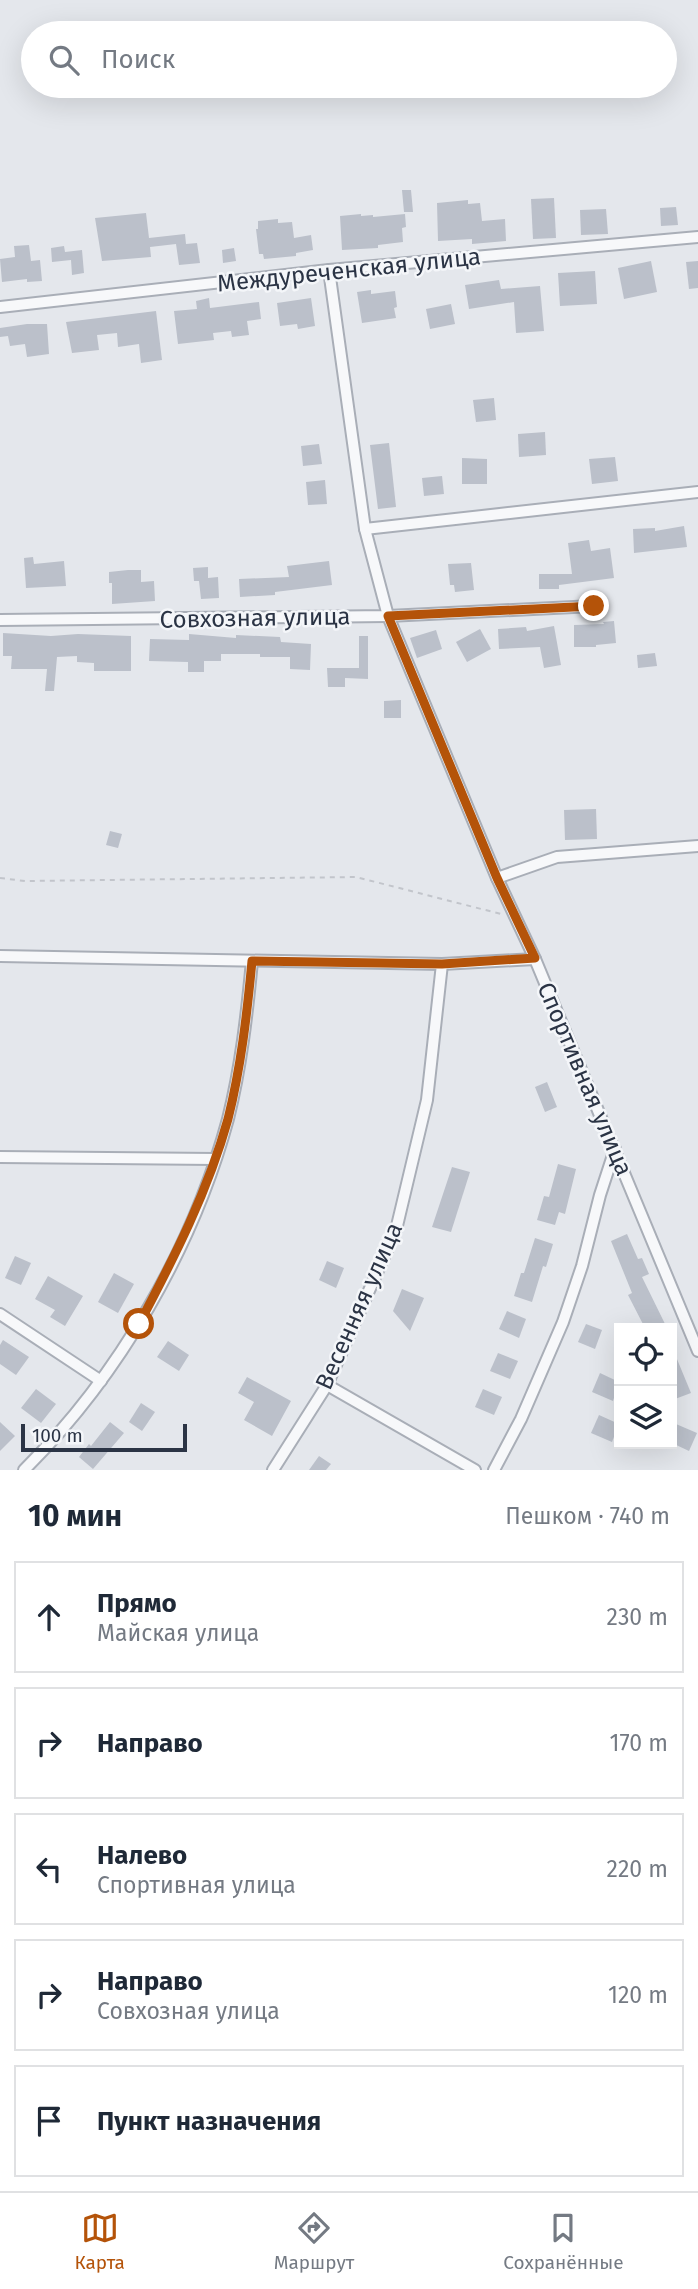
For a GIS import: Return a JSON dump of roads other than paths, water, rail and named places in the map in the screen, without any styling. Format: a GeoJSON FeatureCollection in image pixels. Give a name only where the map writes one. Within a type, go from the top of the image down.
{"type":"FeatureCollection","features":[{"type":"Feature","properties":{"kind":"street","name":"Междуреченская улица"},"geometry":{"type":"LineString","coordinates":[[0,307],[329,270],[698,237]]}},
{"type":"Feature","properties":{"kind":"street","name":"Спортивная улица"},"geometry":{"type":"LineString","coordinates":[[329,270],[365,529],[388,616],[497,878],[535,958],[698,1351]]}},
{"type":"Feature","properties":{"kind":"street"},"geometry":{"type":"LineString","coordinates":[[365,529],[698,492]]}},
{"type":"Feature","properties":{"kind":"street","name":"Совхозная улица"},"geometry":{"type":"LineString","coordinates":[[0,620],[388,616],[594,606]]}},
{"type":"Feature","properties":{"kind":"street"},"geometry":{"type":"LineString","coordinates":[[497,878],[557,857],[698,846]]}},
{"type":"Feature","properties":{"kind":"street"},"geometry":{"type":"LineString","coordinates":[[0,956],[442,964],[535,958]]}},
{"type":"Feature","properties":{"kind":"street"},"geometry":{"type":"LineString","coordinates":[[24,1470],[71,1420],[139,1324],[168,1270],[197,1206],[215,1160],[237,1075],[252,961]]}},
{"type":"Feature","properties":{"kind":"street","name":"Весенняя улица"},"geometry":{"type":"LineString","coordinates":[[273,1470],[327,1385],[396,1230],[427,1100],[442,964]]}},
{"type":"Feature","properties":{"kind":"street"},"geometry":{"type":"LineString","coordinates":[[494,1470],[526,1408],[563,1322],[615,1149]]}},
{"type":"Feature","properties":{"kind":"street"},"geometry":{"type":"LineString","coordinates":[[0,1157],[215,1160]]}},
{"type":"Feature","properties":{"kind":"street"},"geometry":{"type":"LineString","coordinates":[[0,1314],[101,1381]]}},
{"type":"Feature","properties":{"kind":"street"},"geometry":{"type":"LineString","coordinates":[[327,1385],[475,1470]]}}]}
